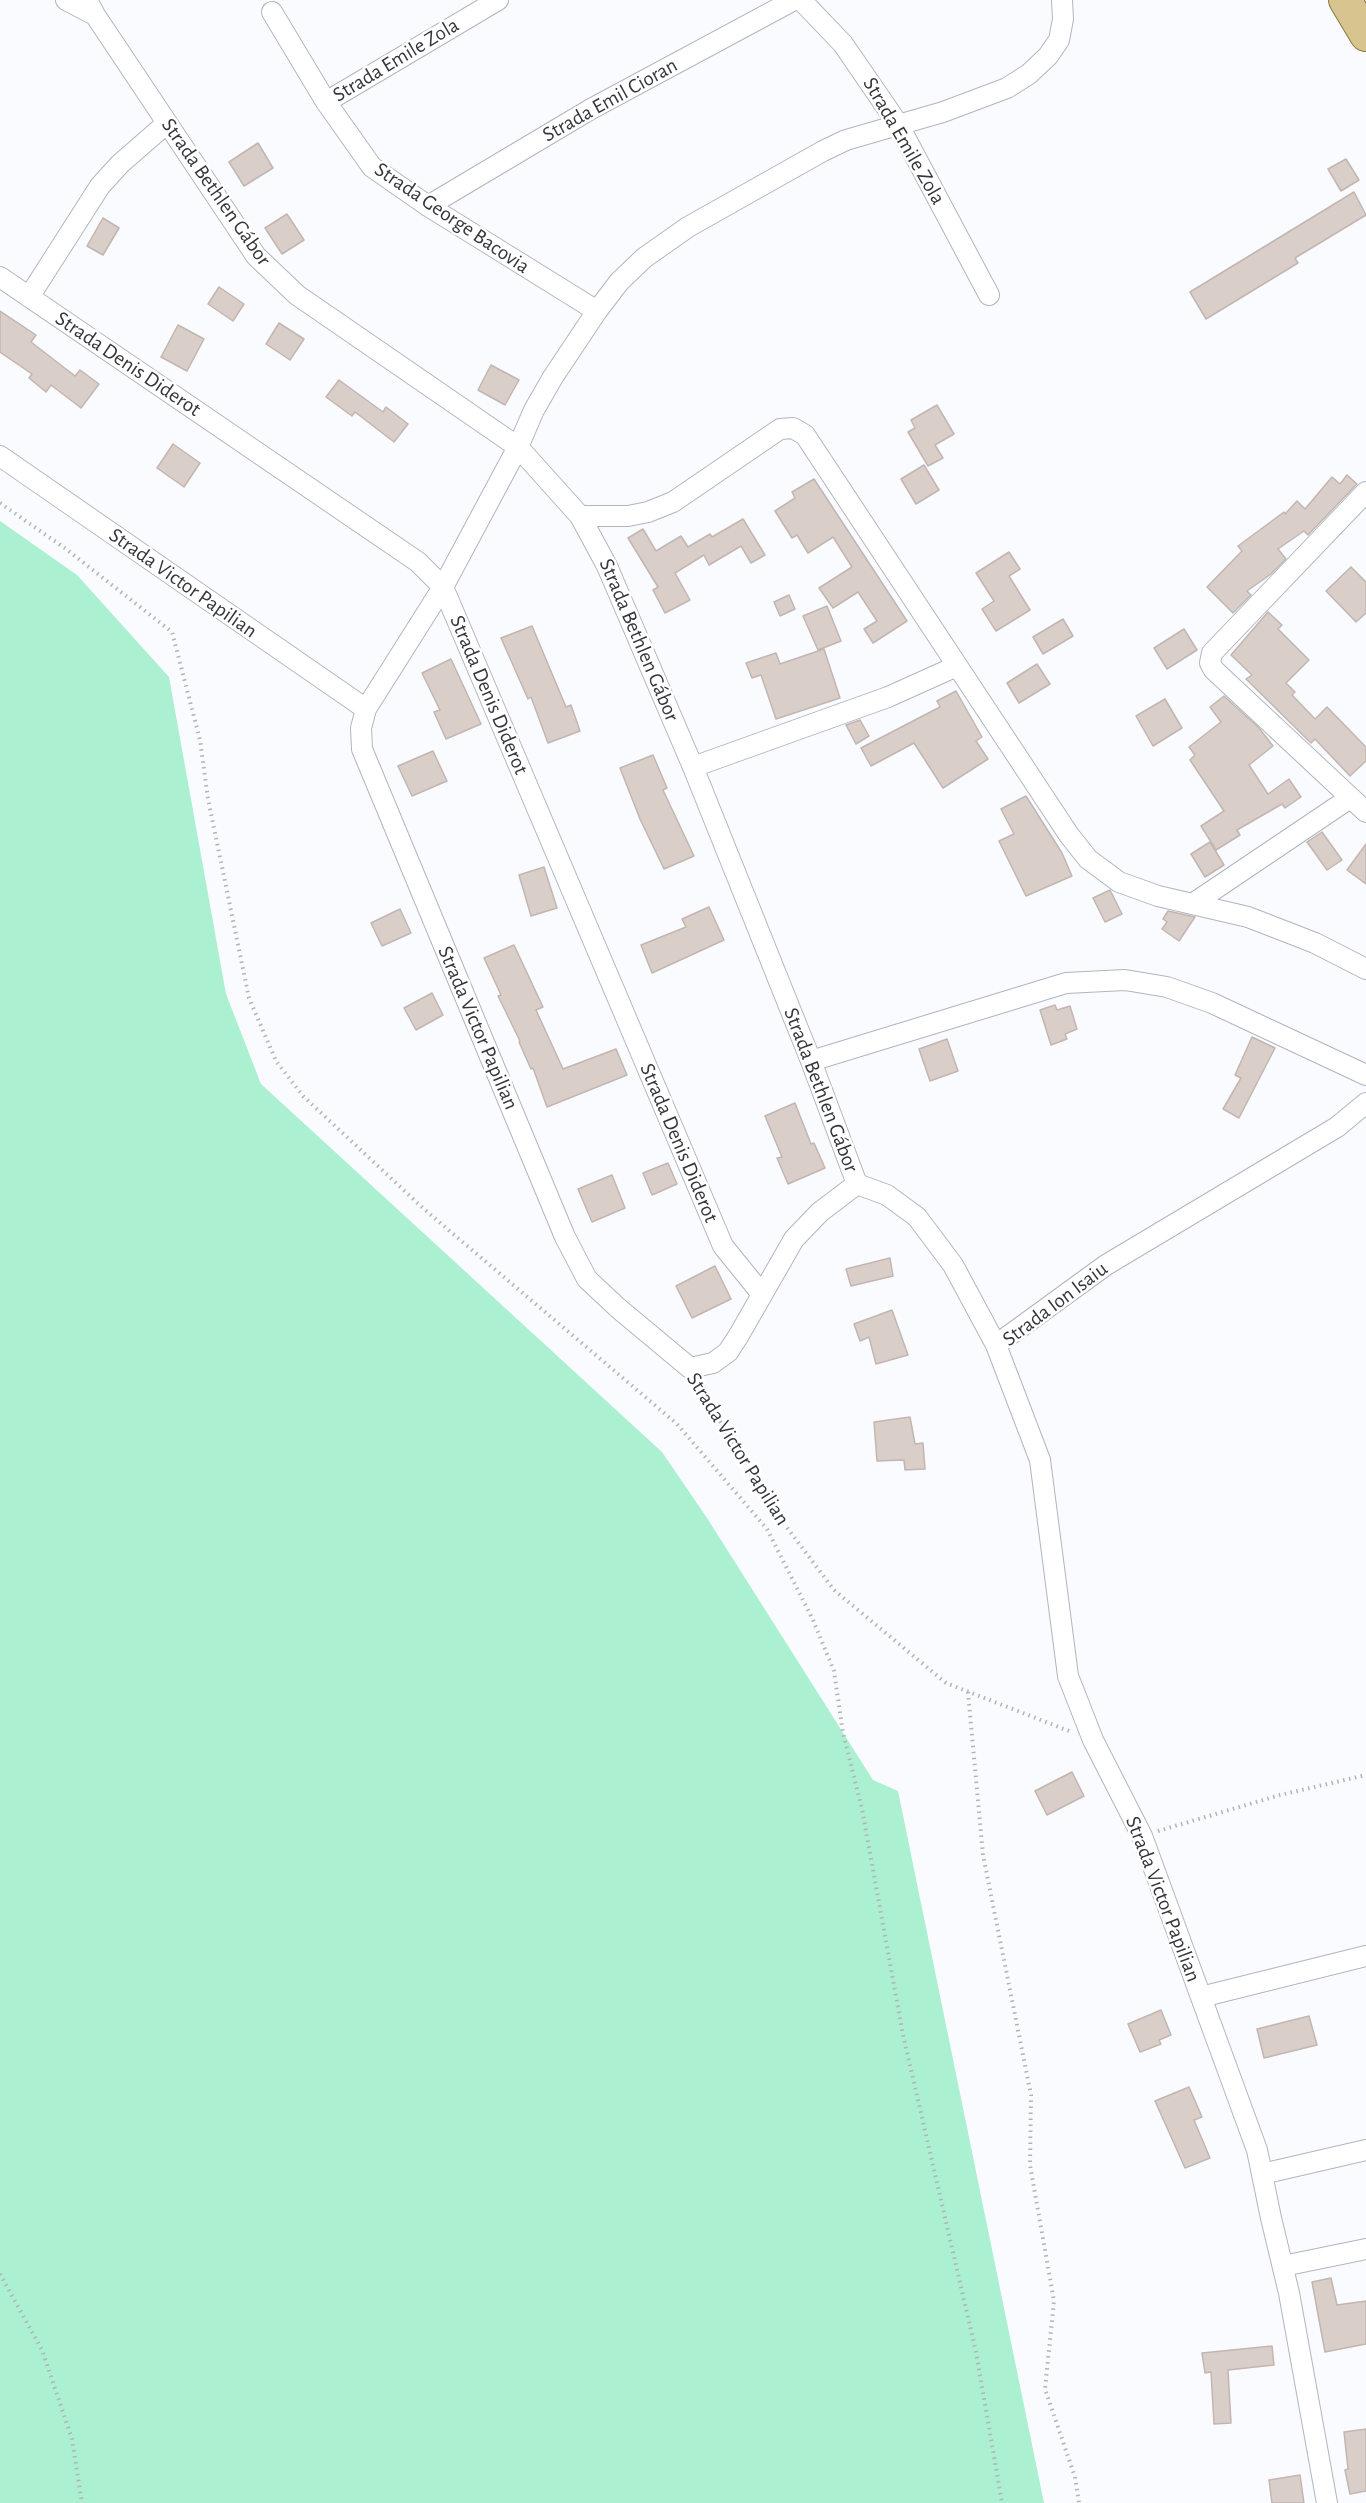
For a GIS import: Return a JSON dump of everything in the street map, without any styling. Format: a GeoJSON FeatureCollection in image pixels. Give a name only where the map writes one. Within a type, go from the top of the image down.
{"type":"FeatureCollection","features":[{"type":"Feature","properties":{"kind":"main road"},"geometry":{"type":"LineString","coordinates":[[1345,0],[1366,35]]}},
{"type":"Feature","properties":{"kind":"street","name":"Strada Bethlen Gábor"},"geometry":{"type":"LineString","coordinates":[[66,0],[91,8],[256,256],[297,295],[518,447],[580,516],[608,566],[693,767],[811,1061],[857,1184],[820,1212],[794,1239],[728,1352],[713,1363],[690,1368]]}},
{"type":"Feature","properties":{"kind":"street","name":"Strada Emile Zola"},"geometry":{"type":"LineString","coordinates":[[326,102],[498,0]]}},
{"type":"Feature","properties":{"kind":"street","name":"Strada Emil Cioran"},"geometry":{"type":"LineString","coordinates":[[428,207],[591,109],[794,0]]}},
{"type":"Feature","properties":{"kind":"street","name":"Strada Emile Zola"},"geometry":{"type":"LineString","coordinates":[[801,0],[843,44],[898,124],[989,296]]}},
{"type":"Feature","properties":{"kind":"street","name":"Strada Victor Papilian"},"geometry":{"type":"LineString","coordinates":[[690,1368],[587,1279],[565,1238],[362,749],[361,728],[366,709],[443,586],[553,377],[619,282],[644,258],[688,227],[823,151],[846,140],[974,101],[1007,88],[1029,74],[1048,56],[1059,40],[1063,19],[1062,0]]}},
{"type":"Feature","properties":{"kind":"street","name":"Strada George Bacovia"},"geometry":{"type":"LineString","coordinates":[[272,12],[326,102],[372,167],[428,207],[597,311]]}},
{"type":"Feature","properties":{"kind":"street"},"geometry":{"type":"LineString","coordinates":[[29,297],[100,186],[120,164],[167,123]]}},
{"type":"Feature","properties":{"kind":"street","name":"Strada Denis Diderot"},"geometry":{"type":"LineString","coordinates":[[0,277],[418,562],[443,586],[723,1246],[761,1293]]}},
{"type":"Feature","properties":{"kind":"street"},"geometry":{"type":"LineString","coordinates":[[580,516],[628,516],[648,513],[673,502],[780,429],[793,428],[805,435],[1069,835],[1088,859],[1119,882],[1158,896],[1248,917],[1315,943],[1366,969]]}},
{"type":"Feature","properties":{"kind":"street","name":"Strada Victor Papilian"},"geometry":{"type":"LineString","coordinates":[[0,456],[366,709]]}},
{"type":"Feature","properties":{"kind":"street"},"geometry":{"type":"LineString","coordinates":[[1366,492],[1212,653],[1210,663],[1214,670],[1366,812]]}},
{"type":"Feature","properties":{"kind":"street"},"geometry":{"type":"LineString","coordinates":[[693,767],[888,697],[957,666]]}},
{"type":"Feature","properties":{"kind":"street"},"geometry":{"type":"LineString","coordinates":[[1194,903],[1350,798]]}},
{"type":"Feature","properties":{"kind":"street"},"geometry":{"type":"LineString","coordinates":[[811,1061],[1066,982],[1125,980],[1167,987],[1212,1003],[1366,1076]]}},
{"type":"Feature","properties":{"kind":"street","name":"Strada Ion Isaiu"},"geometry":{"type":"LineString","coordinates":[[1092,1740],[1068,1676],[1040,1460],[996,1346],[1106,1265],[1337,1127],[1366,1103]]}},
{"type":"Feature","properties":{"kind":"street"},"geometry":{"type":"LineString","coordinates":[[857,1184],[887,1195],[917,1217],[953,1265],[996,1346]]}},
{"type":"Feature","properties":{"kind":"street","name":"Strada Victor Papilian"},"geometry":{"type":"LineString","coordinates":[[1092,1740],[1142,1836],[1257,2150],[1289,2293],[1327,2503]]}},
{"type":"Feature","properties":{"kind":"street"},"geometry":{"type":"LineString","coordinates":[[1201,1997],[1366,1956]]}},
{"type":"Feature","properties":{"kind":"street"},"geometry":{"type":"LineString","coordinates":[[1262,2174],[1366,2150]]}},
{"type":"Feature","properties":{"kind":"street"},"geometry":{"type":"LineString","coordinates":[[1282,2266],[1366,2249]]}},
{"type":"Feature","properties":{"kind":"path"},"geometry":{"type":"LineString","coordinates":[[0,503],[66,549],[172,632],[200,740],[208,799],[249,998],[276,1061],[303,1096],[425,1210],[677,1424],[766,1529],[813,1620],[834,1671],[843,1733],[862,1809],[903,2035],[976,2352],[1002,2503]]}},
{"type":"Feature","properties":{"kind":"path","name":"Strada Victor Papilian"},"geometry":{"type":"LineString","coordinates":[[690,1368],[764,1497],[834,1590],[946,1683],[1092,1740]]}},
{"type":"Feature","properties":{"kind":"path"},"geometry":{"type":"LineString","coordinates":[[968,1692],[983,1855],[1031,2095],[1030,2165],[1054,2301],[1045,2389],[1075,2477],[1079,2503]]}},
{"type":"Feature","properties":{"kind":"path"},"geometry":{"type":"LineString","coordinates":[[1142,1836],[1280,1795],[1366,1775]]}},
{"type":"Feature","properties":{"kind":"path"},"geometry":{"type":"LineString","coordinates":[[0,2274],[42,2350],[72,2439],[81,2503]]}},
{"type":"Feature","properties":{"kind":"green space"},"geometry":{"type":"Polygon","coordinates":[[[0,521],[77,575],[169,677],[226,994],[261,1084],[662,1452],[707,1518],[873,1780],[898,1791],[1044,2503],[0,2503],[0,521]]]}},
{"type":"Feature","properties":{"kind":"building"},"geometry":{"type":"Polygon","coordinates":[[[258,143],[273,168],[244,186],[229,162],[258,143]]]}},
{"type":"Feature","properties":{"kind":"building"},"geometry":{"type":"Polygon","coordinates":[[[1346,159],[1359,180],[1341,191],[1328,169],[1346,159]]]}},
{"type":"Feature","properties":{"kind":"building"},"geometry":{"type":"Polygon","coordinates":[[[1354,192],[1366,215],[1295,258],[1298,263],[1206,319],[1190,292],[1354,192]]]}},
{"type":"Feature","properties":{"kind":"building"},"geometry":{"type":"Polygon","coordinates":[[[287,214],[304,240],[282,254],[265,228],[287,214]]]}},
{"type":"Feature","properties":{"kind":"building"},"geometry":{"type":"Polygon","coordinates":[[[103,218],[119,228],[103,255],[87,246],[103,218]]]}},
{"type":"Feature","properties":{"kind":"building"},"geometry":{"type":"Polygon","coordinates":[[[219,287],[244,304],[233,321],[208,304],[219,287]]]}},
{"type":"Feature","properties":{"kind":"building"},"geometry":{"type":"Polygon","coordinates":[[[0,311],[36,335],[31,342],[75,376],[80,370],[99,384],[81,408],[51,385],[46,392],[29,378],[32,374],[0,352],[0,311]]]}},
{"type":"Feature","properties":{"kind":"building"},"geometry":{"type":"Polygon","coordinates":[[[279,323],[304,339],[290,360],[266,344],[279,323]]]}},
{"type":"Feature","properties":{"kind":"building"},"geometry":{"type":"Polygon","coordinates":[[[178,325],[204,339],[187,371],[161,357],[178,325]]]}},
{"type":"Feature","properties":{"kind":"building"},"geometry":{"type":"Polygon","coordinates":[[[491,365],[519,380],[505,405],[478,390],[491,365]]]}},
{"type":"Feature","properties":{"kind":"building"},"geometry":{"type":"Polygon","coordinates":[[[339,380],[383,412],[386,407],[408,424],[394,442],[355,412],[352,416],[326,397],[339,380]]]}},
{"type":"Feature","properties":{"kind":"building"},"geometry":{"type":"Polygon","coordinates":[[[937,405],[954,434],[935,445],[943,458],[928,466],[908,432],[915,428],[911,420],[937,405]]]}},
{"type":"Feature","properties":{"kind":"building"},"geometry":{"type":"Polygon","coordinates":[[[173,444],[200,463],[184,487],[157,468],[173,444]]]}},
{"type":"Feature","properties":{"kind":"building"},"geometry":{"type":"Polygon","coordinates":[[[924,465],[939,490],[916,504],[901,479],[924,465]]]}},
{"type":"Feature","properties":{"kind":"building"},"geometry":{"type":"Polygon","coordinates":[[[1347,475],[1357,484],[1308,535],[1304,531],[1278,549],[1286,559],[1271,574],[1247,591],[1251,595],[1233,613],[1207,587],[1242,551],[1238,546],[1284,512],[1285,514],[1297,501],[1305,509],[1332,477],[1340,484],[1347,475]]]}},
{"type":"Feature","properties":{"kind":"building"},"geometry":{"type":"Polygon","coordinates":[[[814,479],[907,621],[873,643],[864,629],[877,621],[858,592],[833,608],[819,588],[852,567],[833,537],[808,553],[797,535],[792,538],[775,511],[795,498],[792,492],[814,479]]]}},
{"type":"Feature","properties":{"kind":"building"},"geometry":{"type":"Polygon","coordinates":[[[743,519],[765,555],[751,563],[741,546],[709,565],[704,555],[675,573],[690,600],[665,613],[653,590],[658,587],[628,538],[643,529],[656,551],[681,536],[688,547],[710,534],[712,537],[743,519]]]}},
{"type":"Feature","properties":{"kind":"building"},"geometry":{"type":"Polygon","coordinates":[[[1009,552],[1020,569],[1009,576],[1030,610],[996,631],[982,609],[994,601],[976,573],[1009,552]]]}},
{"type":"Feature","properties":{"kind":"building"},"geometry":{"type":"Polygon","coordinates":[[[1351,567],[1366,582],[1366,613],[1356,622],[1326,591],[1351,567]]]}},
{"type":"Feature","properties":{"kind":"building"},"geometry":{"type":"Polygon","coordinates":[[[789,595],[795,609],[780,616],[774,602],[789,595]]]}},
{"type":"Feature","properties":{"kind":"building"},"geometry":{"type":"Polygon","coordinates":[[[827,606],[841,641],[818,650],[803,616],[827,606]]]}},
{"type":"Feature","properties":{"kind":"building"},"geometry":{"type":"Polygon","coordinates":[[[1268,612],[1282,625],[1278,629],[1309,660],[1286,683],[1295,692],[1292,695],[1315,719],[1327,707],[1366,747],[1366,761],[1350,776],[1315,739],[1311,743],[1246,679],[1252,675],[1231,655],[1268,612]]]}},
{"type":"Feature","properties":{"kind":"building"},"geometry":{"type":"Polygon","coordinates":[[[1063,619],[1073,636],[1043,654],[1033,637],[1063,619]]]}},
{"type":"Feature","properties":{"kind":"building"},"geometry":{"type":"Polygon","coordinates":[[[532,626],[566,707],[571,705],[580,731],[548,743],[531,697],[528,699],[501,638],[532,626]]]}},
{"type":"Feature","properties":{"kind":"building"},"geometry":{"type":"Polygon","coordinates":[[[1184,629],[1197,650],[1167,669],[1154,648],[1184,629]]]}},
{"type":"Feature","properties":{"kind":"building"},"geometry":{"type":"Polygon","coordinates":[[[824,649],[840,698],[776,719],[761,675],[752,678],[746,663],[776,653],[780,664],[824,649]]]}},
{"type":"Feature","properties":{"kind":"building"},"geometry":{"type":"Polygon","coordinates":[[[451,659],[481,724],[446,739],[434,712],[440,710],[422,673],[451,659]]]}},
{"type":"Feature","properties":{"kind":"building"},"geometry":{"type":"Polygon","coordinates":[[[1037,664],[1050,684],[1019,703],[1007,683],[1037,664]]]}},
{"type":"Feature","properties":{"kind":"building"},"geometry":{"type":"Polygon","coordinates":[[[956,691],[982,737],[976,741],[988,759],[943,788],[914,743],[871,766],[861,748],[940,707],[937,701],[956,691]]]}},
{"type":"Feature","properties":{"kind":"building"},"geometry":{"type":"Polygon","coordinates":[[[1224,696],[1259,728],[1273,746],[1249,765],[1268,794],[1289,779],[1301,797],[1285,808],[1282,804],[1237,830],[1240,835],[1216,850],[1201,826],[1224,811],[1190,760],[1195,755],[1189,747],[1221,722],[1210,707],[1224,696]]]}},
{"type":"Feature","properties":{"kind":"building"},"geometry":{"type":"Polygon","coordinates":[[[1165,699],[1182,728],[1153,746],[1136,716],[1165,699]]]}},
{"type":"Feature","properties":{"kind":"building"},"geometry":{"type":"Polygon","coordinates":[[[860,720],[869,736],[856,744],[846,725],[860,720]]]}},
{"type":"Feature","properties":{"kind":"building"},"geometry":{"type":"Polygon","coordinates":[[[433,751],[447,781],[412,796],[398,766],[433,751]]]}},
{"type":"Feature","properties":{"kind":"building"},"geometry":{"type":"Polygon","coordinates":[[[653,755],[667,788],[663,790],[694,856],[664,869],[640,819],[620,768],[653,755]]]}},
{"type":"Feature","properties":{"kind":"building"},"geometry":{"type":"Polygon","coordinates":[[[1026,796],[1062,853],[1072,876],[1026,896],[999,841],[1014,834],[1001,809],[1026,796]]]}},
{"type":"Feature","properties":{"kind":"building"},"geometry":{"type":"Polygon","coordinates":[[[1322,832],[1342,860],[1327,870],[1307,842],[1322,832]]]}},
{"type":"Feature","properties":{"kind":"building"},"geometry":{"type":"Polygon","coordinates":[[[1210,842],[1224,865],[1205,877],[1191,854],[1210,842]]]}},
{"type":"Feature","properties":{"kind":"building"},"geometry":{"type":"Polygon","coordinates":[[[1366,844],[1366,884],[1347,870],[1366,844]]]}},
{"type":"Feature","properties":{"kind":"building"},"geometry":{"type":"Polygon","coordinates":[[[544,867],[557,908],[531,916],[519,875],[544,867]]]}},
{"type":"Feature","properties":{"kind":"building"},"geometry":{"type":"Polygon","coordinates":[[[1110,890],[1122,914],[1105,922],[1093,898],[1110,890]]]}},
{"type":"Feature","properties":{"kind":"building"},"geometry":{"type":"Polygon","coordinates":[[[709,907],[724,940],[652,973],[641,945],[686,927],[682,919],[709,907]]]}},
{"type":"Feature","properties":{"kind":"building"},"geometry":{"type":"Polygon","coordinates":[[[400,909],[411,933],[382,946],[371,923],[400,909]]]}},
{"type":"Feature","properties":{"kind":"building"},"geometry":{"type":"Polygon","coordinates":[[[1168,911],[1195,917],[1179,941],[1162,929],[1167,922],[1163,919],[1168,911]]]}},
{"type":"Feature","properties":{"kind":"building"},"geometry":{"type":"Polygon","coordinates":[[[514,945],[543,1007],[536,1010],[563,1069],[616,1049],[627,1075],[547,1107],[533,1068],[531,1069],[498,996],[501,995],[484,958],[514,945]]]}},
{"type":"Feature","properties":{"kind":"building"},"geometry":{"type":"Polygon","coordinates":[[[432,993],[443,1015],[416,1030],[404,1008],[432,993]]]}},
{"type":"Feature","properties":{"kind":"building"},"geometry":{"type":"Polygon","coordinates":[[[1055,1005],[1057,1010],[1070,1006],[1077,1029],[1065,1034],[1067,1039],[1051,1045],[1040,1010],[1055,1005]]]}},
{"type":"Feature","properties":{"kind":"building"},"geometry":{"type":"Polygon","coordinates":[[[1252,1037],[1275,1048],[1239,1118],[1223,1109],[1241,1078],[1235,1075],[1252,1037]]]}},
{"type":"Feature","properties":{"kind":"building"},"geometry":{"type":"Polygon","coordinates":[[[947,1039],[958,1071],[930,1081],[919,1049],[947,1039]]]}},
{"type":"Feature","properties":{"kind":"building"},"geometry":{"type":"Polygon","coordinates":[[[795,1103],[811,1144],[814,1143],[825,1168],[788,1184],[777,1158],[782,1157],[765,1116],[795,1103]]]}},
{"type":"Feature","properties":{"kind":"building"},"geometry":{"type":"Polygon","coordinates":[[[668,1163],[677,1184],[652,1195],[643,1173],[668,1163]]]}},
{"type":"Feature","properties":{"kind":"building"},"geometry":{"type":"Polygon","coordinates":[[[612,1175],[625,1208],[592,1222],[578,1189],[612,1175]]]}},
{"type":"Feature","properties":{"kind":"building"},"geometry":{"type":"Polygon","coordinates":[[[890,1258],[893,1276],[851,1286],[846,1269],[890,1258]]]}},
{"type":"Feature","properties":{"kind":"building"},"geometry":{"type":"Polygon","coordinates":[[[715,1266],[731,1299],[692,1318],[676,1286],[715,1266]]]}},
{"type":"Feature","properties":{"kind":"building"},"geometry":{"type":"Polygon","coordinates":[[[892,1310],[908,1355],[876,1364],[869,1337],[860,1341],[854,1324],[892,1310]]]}},
{"type":"Feature","properties":{"kind":"building"},"geometry":{"type":"Polygon","coordinates":[[[910,1417],[915,1444],[923,1443],[925,1469],[905,1470],[904,1460],[877,1461],[874,1422],[910,1417]]]}},
{"type":"Feature","properties":{"kind":"building"},"geometry":{"type":"Polygon","coordinates":[[[1072,1772],[1084,1796],[1047,1815],[1035,1791],[1072,1772]]]}},
{"type":"Feature","properties":{"kind":"building"},"geometry":{"type":"Polygon","coordinates":[[[1161,2010],[1171,2035],[1159,2040],[1161,2044],[1140,2052],[1128,2024],[1161,2010]]]}},
{"type":"Feature","properties":{"kind":"building"},"geometry":{"type":"Polygon","coordinates":[[[1309,2016],[1317,2045],[1264,2058],[1257,2029],[1309,2016]]]}},
{"type":"Feature","properties":{"kind":"building"},"geometry":{"type":"Polygon","coordinates":[[[1189,2087],[1202,2117],[1194,2120],[1210,2158],[1185,2168],[1155,2101],[1189,2087]]]}},
{"type":"Feature","properties":{"kind":"building"},"geometry":{"type":"Polygon","coordinates":[[[1331,2278],[1337,2305],[1366,2301],[1366,2344],[1325,2352],[1312,2282],[1331,2278]]]}},
{"type":"Feature","properties":{"kind":"building"},"geometry":{"type":"Polygon","coordinates":[[[1272,2346],[1274,2365],[1228,2370],[1231,2423],[1214,2424],[1211,2372],[1205,2373],[1202,2353],[1272,2346]]]}},
{"type":"Feature","properties":{"kind":"building"},"geometry":{"type":"Polygon","coordinates":[[[1366,2429],[1366,2491],[1350,2494],[1345,2470],[1348,2469],[1344,2432],[1366,2429]]]}},
{"type":"Feature","properties":{"kind":"building"},"geometry":{"type":"Polygon","coordinates":[[[1300,2475],[1304,2503],[1272,2503],[1269,2480],[1300,2475]]]}}]}
